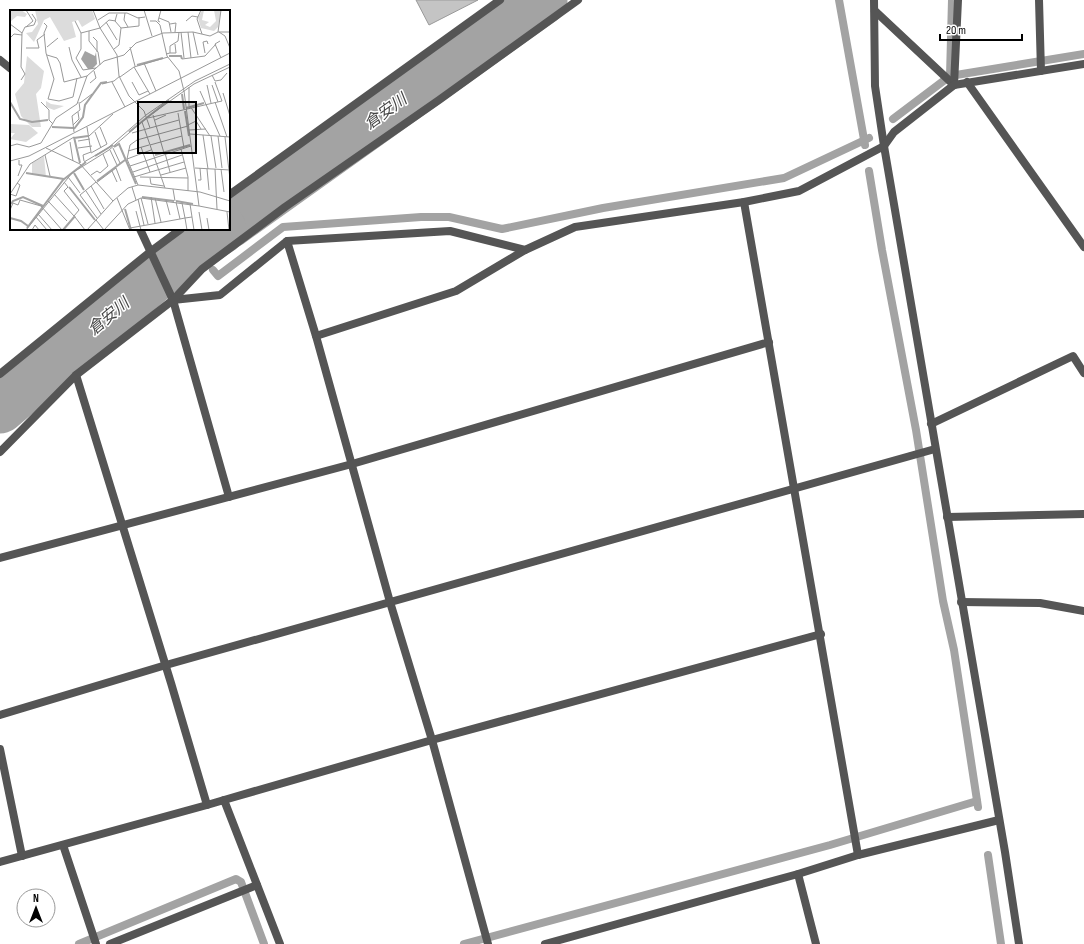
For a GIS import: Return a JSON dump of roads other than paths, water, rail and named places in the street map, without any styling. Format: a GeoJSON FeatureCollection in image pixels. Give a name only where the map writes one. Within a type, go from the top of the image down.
{"type":"FeatureCollection","features":[{"type":"Feature","properties":{"kind":"street"},"geometry":{"type":"LineString","coordinates":[[230,194],[500,0]]}},
{"type":"Feature","properties":{"kind":"street"},"geometry":{"type":"LineString","coordinates":[[0,452],[76,375],[173,300],[202,269],[285,207],[439,100],[578,0]]}},
{"type":"Feature","properties":{"kind":"street"},"geometry":{"type":"LineString","coordinates":[[874,0],[875,86],[884,146],[1019,944]]}},
{"type":"Feature","properties":{"kind":"street"},"geometry":{"type":"LineString","coordinates":[[316,336],[456,291],[525,250],[575,227],[744,202],[799,191],[884,146],[894,132],[951,78],[958,0]]}},
{"type":"Feature","properties":{"kind":"street"},"geometry":{"type":"LineString","coordinates":[[1039,0],[1041,68]]}},
{"type":"Feature","properties":{"kind":"street"},"geometry":{"type":"LineString","coordinates":[[875,11],[951,78],[967,82],[1041,68],[1084,64]]}},
{"type":"Feature","properties":{"kind":"street"},"geometry":{"type":"LineString","coordinates":[[0,60],[10,68]]}},
{"type":"Feature","properties":{"kind":"street"},"geometry":{"type":"LineString","coordinates":[[967,82],[1084,247]]}},
{"type":"Feature","properties":{"kind":"street"},"geometry":{"type":"LineString","coordinates":[[744,202],[821,634],[858,855]]}},
{"type":"Feature","properties":{"kind":"street"},"geometry":{"type":"LineString","coordinates":[[140,230],[173,300],[229,497]]}},
{"type":"Feature","properties":{"kind":"street"},"geometry":{"type":"LineString","coordinates":[[0,374],[150,252],[180,230]]}},
{"type":"Feature","properties":{"kind":"street"},"geometry":{"type":"LineString","coordinates":[[173,300],[220,294],[287,241],[450,231],[525,250]]}},
{"type":"Feature","properties":{"kind":"street"},"geometry":{"type":"LineString","coordinates":[[287,241],[316,336],[390,602],[432,740],[487,939]]}},
{"type":"Feature","properties":{"kind":"street"},"geometry":{"type":"LineString","coordinates":[[0,558],[352,464],[769,342]]}},
{"type":"Feature","properties":{"kind":"street"},"geometry":{"type":"LineString","coordinates":[[931,424],[1073,356],[1084,373]]}},
{"type":"Feature","properties":{"kind":"street"},"geometry":{"type":"LineString","coordinates":[[76,375],[166,665],[207,805]]}},
{"type":"Feature","properties":{"kind":"street"},"geometry":{"type":"LineString","coordinates":[[0,715],[166,665],[935,449]]}},
{"type":"Feature","properties":{"kind":"street"},"geometry":{"type":"LineString","coordinates":[[947,517],[1084,514]]}},
{"type":"Feature","properties":{"kind":"street"},"geometry":{"type":"LineString","coordinates":[[962,602],[1040,603],[1084,611]]}},
{"type":"Feature","properties":{"kind":"street"},"geometry":{"type":"LineString","coordinates":[[0,862],[207,805],[432,740],[821,634]]}},
{"type":"Feature","properties":{"kind":"street"},"geometry":{"type":"LineString","coordinates":[[0,749],[22,856]]}},
{"type":"Feature","properties":{"kind":"street"},"geometry":{"type":"LineString","coordinates":[[224,800],[280,944]]}},
{"type":"Feature","properties":{"kind":"street"},"geometry":{"type":"LineString","coordinates":[[545,944],[798,874],[858,855],[999,820]]}},
{"type":"Feature","properties":{"kind":"street"},"geometry":{"type":"LineString","coordinates":[[63,845],[95,940]]}},
{"type":"Feature","properties":{"kind":"street"},"geometry":{"type":"LineString","coordinates":[[798,874],[816,944]]}},
{"type":"Feature","properties":{"kind":"street"},"geometry":{"type":"LineString","coordinates":[[110,944],[257,885]]}},
{"type":"Feature","properties":{"kind":"waterway","name":"倉安川"},"geometry":{"type":"LineString","coordinates":[[230,223],[543,0]]}},
{"type":"Feature","properties":{"kind":"waterway"},"geometry":{"type":"LineString","coordinates":[[839,0],[865,145]]}},
{"type":"Feature","properties":{"kind":"waterway"},"geometry":{"type":"LineString","coordinates":[[950,76],[952,0]]}},
{"type":"Feature","properties":{"kind":"waterway"},"geometry":{"type":"LineString","coordinates":[[893,119],[950,76],[1084,54]]}},
{"type":"Feature","properties":{"kind":"waterway"},"geometry":{"type":"LineString","coordinates":[[213,270],[218,276],[283,227],[421,217],[449,217],[502,229],[603,208],[784,178],[869,138]]}},
{"type":"Feature","properties":{"kind":"waterway"},"geometry":{"type":"LineString","coordinates":[[869,171],[882,250],[916,430],[943,601],[954,650],[978,807]]}},
{"type":"Feature","properties":{"kind":"waterway","name":"倉安川"},"geometry":{"type":"LineString","coordinates":[[0,409],[175,260],[220,230]]}},
{"type":"Feature","properties":{"kind":"waterway"},"geometry":{"type":"LineString","coordinates":[[196,246],[205,258]]}},
{"type":"Feature","properties":{"kind":"waterway"},"geometry":{"type":"LineString","coordinates":[[464,944],[830,845],[977,801]]}},
{"type":"Feature","properties":{"kind":"waterway"},"geometry":{"type":"LineString","coordinates":[[988,855],[1001,944]]}},
{"type":"Feature","properties":{"kind":"waterway"},"geometry":{"type":"LineString","coordinates":[[79,944],[236,879],[241,882],[264,944]]}}]}
